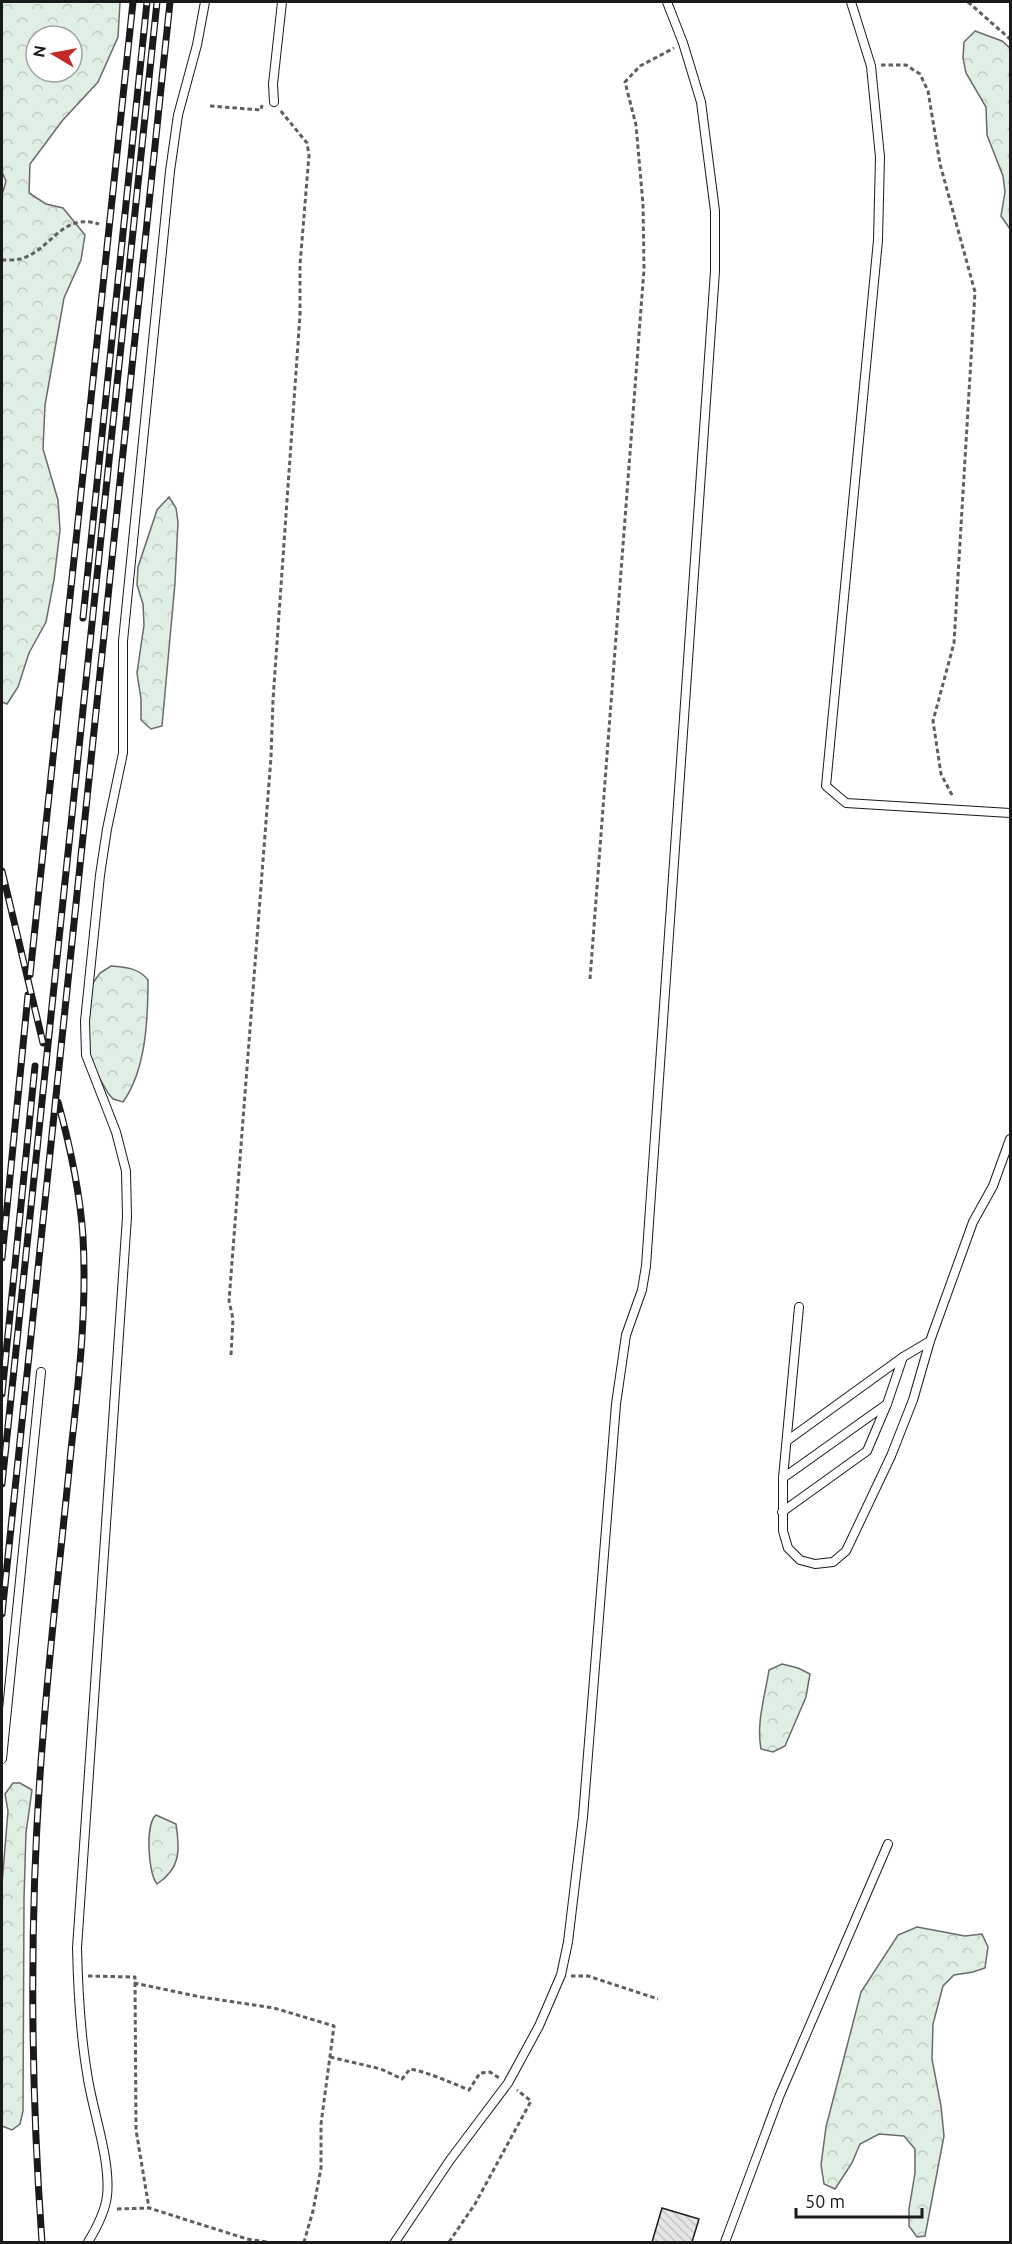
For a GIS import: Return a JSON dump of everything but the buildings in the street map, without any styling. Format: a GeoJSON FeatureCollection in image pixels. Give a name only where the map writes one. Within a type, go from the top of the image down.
{"type":"FeatureCollection","features":[{"type":"Feature","properties":{"kind":"lane"},"geometry":{"type":"LineString","coordinates":[[88,2242],[95,2230],[107,2195],[105,2163],[87,2074],[78,2004],[76,1948],[127,1217],[126,1171],[116,1132],[87,1055],[84,1039],[100,875],[123,753],[123,641],[170,171],[178,115],[197,45],[205,2]]}},
{"type":"Feature","properties":{"kind":"lane"},"geometry":{"type":"LineString","coordinates":[[274,102],[273,84],[282,2]]}},
{"type":"Feature","properties":{"kind":"lane"},"geometry":{"type":"LineString","coordinates":[[395,2242],[450,2160],[508,2083],[539,2026],[561,1975],[568,1942],[583,1817],[616,1404],[626,1335],[642,1290],[646,1266],[715,271],[715,211],[701,102],[683,43],[667,2]]}},
{"type":"Feature","properties":{"kind":"lane"},"geometry":{"type":"LineString","coordinates":[[851,2],[870,66],[880,158],[878,240],[826,786],[846,803],[1011,813]]}},
{"type":"Feature","properties":{"kind":"lane"},"geometry":{"type":"LineString","coordinates":[[799,1307],[783,1478],[783,1531],[788,1548],[800,1560],[815,1564],[833,1562],[846,1551],[891,1456],[973,1222],[993,1186],[1011,1139]]}},
{"type":"Feature","properties":{"kind":"lane"},"geometry":{"type":"LineString","coordinates":[[788,1440],[903,1357],[930,1341]]}},
{"type":"Feature","properties":{"kind":"lane"},"geometry":{"type":"LineString","coordinates":[[782,1512],[867,1451],[887,1404],[903,1357]]}},
{"type":"Feature","properties":{"kind":"lane"},"geometry":{"type":"LineString","coordinates":[[2,1759],[41,1372]]}},
{"type":"Feature","properties":{"kind":"lane"},"geometry":{"type":"LineString","coordinates":[[783,1478],[887,1404]]}},
{"type":"Feature","properties":{"kind":"lane"},"geometry":{"type":"LineString","coordinates":[[725,2242],[780,2097],[888,1844]]}},
{"type":"Feature","properties":{"kind":"path"},"geometry":{"type":"LineString","coordinates":[[968,2],[1011,39]]}},
{"type":"Feature","properties":{"kind":"path"},"geometry":{"type":"LineString","coordinates":[[590,979],[644,269],[643,204],[636,125],[625,82],[640,66],[683,43]]}},
{"type":"Feature","properties":{"kind":"path"},"geometry":{"type":"LineString","coordinates":[[870,66],[906,65],[920,74],[928,91],[940,164],[975,292],[954,643],[933,721],[941,774],[951,795],[967,811]]}},
{"type":"Feature","properties":{"kind":"path"},"geometry":{"type":"LineString","coordinates":[[210,106],[261,110],[263,103],[274,102],[307,144],[309,155],[300,265],[300,315],[273,688],[271,757],[229,1301],[233,1319],[231,1356]]}},
{"type":"Feature","properties":{"kind":"path"},"geometry":{"type":"LineString","coordinates":[[2,260],[21,259],[65,227],[88,221],[99,224]]}},
{"type":"Feature","properties":{"kind":"path"},"geometry":{"type":"LineString","coordinates":[[561,1975],[588,1976],[658,2000]]}},
{"type":"Feature","properties":{"kind":"path"},"geometry":{"type":"LineString","coordinates":[[77,1977],[135,1977],[136,2130],[149,2208]]}},
{"type":"Feature","properties":{"kind":"path"},"geometry":{"type":"LineString","coordinates":[[134,1983],[201,1997],[274,2008],[334,2026],[321,2124],[321,2168],[313,2211],[304,2242]]}},
{"type":"Feature","properties":{"kind":"path"},"geometry":{"type":"LineString","coordinates":[[330,2057],[381,2069],[402,2079],[410,2069],[419,2070],[447,2079],[469,2090],[480,2073],[490,2073],[508,2083],[531,2102],[475,2204],[449,2242]]}},
{"type":"Feature","properties":{"kind":"path"},"geometry":{"type":"LineString","coordinates":[[107,2195],[116,2195],[117,2209],[149,2208],[247,2239],[267,2242]]}},
{"type":"Feature","properties":{"kind":"green space"},"geometry":{"type":"Polygon","coordinates":[[[2,2],[120,2],[118,37],[98,82],[62,121],[30,164],[29,193],[46,204],[63,208],[85,235],[81,260],[64,298],[45,405],[43,449],[58,500],[60,530],[54,580],[46,622],[29,653],[18,687],[7,704],[2,702],[2,195],[6,181],[2,172],[2,2]]]}},
{"type":"Feature","properties":{"kind":"green space"},"geometry":{"type":"Polygon","coordinates":[[[975,31],[1002,41],[1010,48],[1010,229],[1001,216],[1005,192],[1003,176],[987,135],[986,107],[966,73],[963,58],[964,42],[975,31]]]}},
{"type":"Feature","properties":{"kind":"green space"},"geometry":{"type":"Polygon","coordinates":[[[169,497],[176,508],[178,522],[175,583],[162,726],[151,729],[141,720],[137,673],[144,625],[143,604],[137,585],[138,567],[157,510],[169,497]]]}},
{"type":"Feature","properties":{"kind":"green space"},"geometry":{"type":"Polygon","coordinates":[[[111,966],[136,971],[148,980],[146,1027],[141,1060],[131,1089],[123,1102],[113,1099],[108,1093],[88,1058],[88,990],[100,973],[111,966]]]}},
{"type":"Feature","properties":{"kind":"green space"},"geometry":{"type":"Polygon","coordinates":[[[782,1664],[810,1674],[806,1697],[785,1746],[773,1752],[761,1749],[760,1719],[769,1670],[782,1664]]]}},
{"type":"Feature","properties":{"kind":"green space"},"geometry":{"type":"Polygon","coordinates":[[[13,1783],[20,1783],[32,1790],[26,1833],[24,1898],[23,2111],[20,2124],[12,2130],[2,2126],[2,1884],[8,1811],[5,1794],[13,1783]]]}},
{"type":"Feature","properties":{"kind":"green space"},"geometry":{"type":"Polygon","coordinates":[[[156,1815],[176,1824],[178,1842],[175,1865],[171,1872],[157,1884],[154,1879],[149,1849],[150,1828],[156,1815]]]}},
{"type":"Feature","properties":{"kind":"green space"},"geometry":{"type":"Polygon","coordinates":[[[917,1927],[965,1936],[982,1934],[988,1947],[985,1968],[954,1975],[943,1986],[933,2024],[932,2059],[944,2136],[925,2236],[917,2237],[909,2226],[909,2209],[915,2173],[915,2149],[904,2136],[879,2134],[860,2144],[852,2163],[835,2189],[824,2184],[821,2165],[826,2127],[861,1992],[898,1935],[917,1927]]]}},
{"type":"Feature","properties":{"kind":"railway"},"geometry":{"type":"LineString","coordinates":[[30,975],[133,2]]}},
{"type":"Feature","properties":{"kind":"railway"},"geometry":{"type":"LineString","coordinates":[[83,618],[147,2]]}},
{"type":"Feature","properties":{"kind":"railway"},"geometry":{"type":"LineString","coordinates":[[2,1484],[157,2]]}},
{"type":"Feature","properties":{"kind":"railway"},"geometry":{"type":"LineString","coordinates":[[2,1614],[170,2]]}},
{"type":"Feature","properties":{"kind":"railway"},"geometry":{"type":"LineString","coordinates":[[2,871],[43,1043]]}},
{"type":"Feature","properties":{"kind":"railway"},"geometry":{"type":"LineString","coordinates":[[2,1258],[28,995]]}},
{"type":"Feature","properties":{"kind":"railway"},"geometry":{"type":"LineString","coordinates":[[2,1394],[35,1066]]}},
{"type":"Feature","properties":{"kind":"railway"},"geometry":{"type":"LineString","coordinates":[[42,2242],[33,2053],[35,1863],[46,1700],[79,1370],[84,1291],[80,1203],[58,1102]]}}]}
